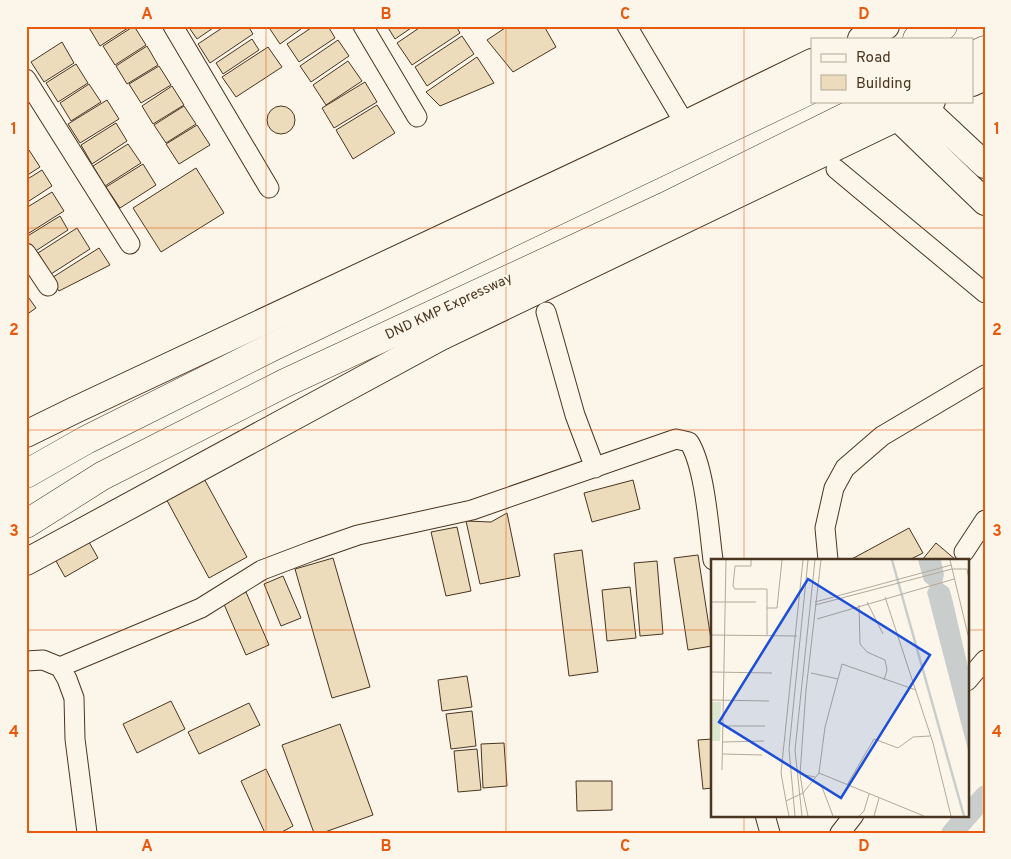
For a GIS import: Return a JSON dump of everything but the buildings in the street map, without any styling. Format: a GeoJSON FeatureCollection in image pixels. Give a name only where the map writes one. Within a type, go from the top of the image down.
{"type":"FeatureCollection","features":[{"type":"Feature","properties":{"kind":"highway"},"geometry":{"type":"LineString","coordinates":[[919,38],[943,26]]}},
{"type":"Feature","properties":{"kind":"highway"},"geometry":{"type":"LineString","coordinates":[[26,474],[86,440],[272,347],[811,90]]}},
{"type":"Feature","properties":{"kind":"highway","name":"DND KMP Expressway"},"geometry":{"type":"LineString","coordinates":[[26,524],[102,476],[285,383],[664,207],[876,102]]}},
{"type":"Feature","properties":{"kind":"street"},"geometry":{"type":"LineString","coordinates":[[173,26],[269,188]]}},
{"type":"Feature","properties":{"kind":"street"},"geometry":{"type":"LineString","coordinates":[[363,26],[418,117]]}},
{"type":"Feature","properties":{"kind":"street"},"geometry":{"type":"LineString","coordinates":[[627,26],[685,124]]}},
{"type":"Feature","properties":{"kind":"street"},"geometry":{"type":"LineString","coordinates":[[862,38],[886,26]]}},
{"type":"Feature","properties":{"kind":"street"},"geometry":{"type":"LineString","coordinates":[[26,434],[685,124],[811,62]]}},
{"type":"Feature","properties":{"kind":"street"},"geometry":{"type":"LineString","coordinates":[[26,79],[130,244]]}},
{"type":"Feature","properties":{"kind":"street"},"geometry":{"type":"LineString","coordinates":[[911,106],[985,164]]}},
{"type":"Feature","properties":{"kind":"street"},"geometry":{"type":"LineString","coordinates":[[911,106],[985,202]]}},
{"type":"Feature","properties":{"kind":"street"},"geometry":{"type":"LineString","coordinates":[[26,562],[439,338],[852,139],[911,106]]}},
{"type":"Feature","properties":{"kind":"street"},"geometry":{"type":"LineString","coordinates":[[836,169],[985,293]]}},
{"type":"Feature","properties":{"kind":"street"},"geometry":{"type":"LineString","coordinates":[[26,253],[48,286]]}},
{"type":"Feature","properties":{"kind":"street"},"geometry":{"type":"LineString","coordinates":[[546,312],[575,415],[595,468]]}},
{"type":"Feature","properties":{"kind":"street"},"geometry":{"type":"LineString","coordinates":[[828,559],[825,528],[834,488],[845,468],[882,436],[985,374]]}},
{"type":"Feature","properties":{"kind":"street"},"geometry":{"type":"LineString","coordinates":[[60,667],[202,608],[262,570],[312,551],[358,535],[472,510],[676,439],[689,442],[695,452],[702,482],[714,559]]}},
{"type":"Feature","properties":{"kind":"street"},"geometry":{"type":"LineString","coordinates":[[964,552],[985,520]]}},
{"type":"Feature","properties":{"kind":"street"},"geometry":{"type":"LineString","coordinates":[[27,658],[43,660],[60,667],[74,698],[75,739],[87,833]]}},
{"type":"Feature","properties":{"kind":"street"},"geometry":{"type":"LineString","coordinates":[[968,680],[985,660]]}},
{"type":"Feature","properties":{"kind":"street"},"geometry":{"type":"LineString","coordinates":[[765,816],[770,833]]}},
{"type":"Feature","properties":{"kind":"street"},"geometry":{"type":"LineString","coordinates":[[840,833],[853,816]]}},
{"type":"Feature","properties":{"kind":"waterway"},"geometry":{"type":"LineString","coordinates":[[968,815],[985,796]]}},
{"type":"Feature","properties":{"kind":"waterway"},"geometry":{"type":"LineString","coordinates":[[952,833],[967,816]]}}]}
